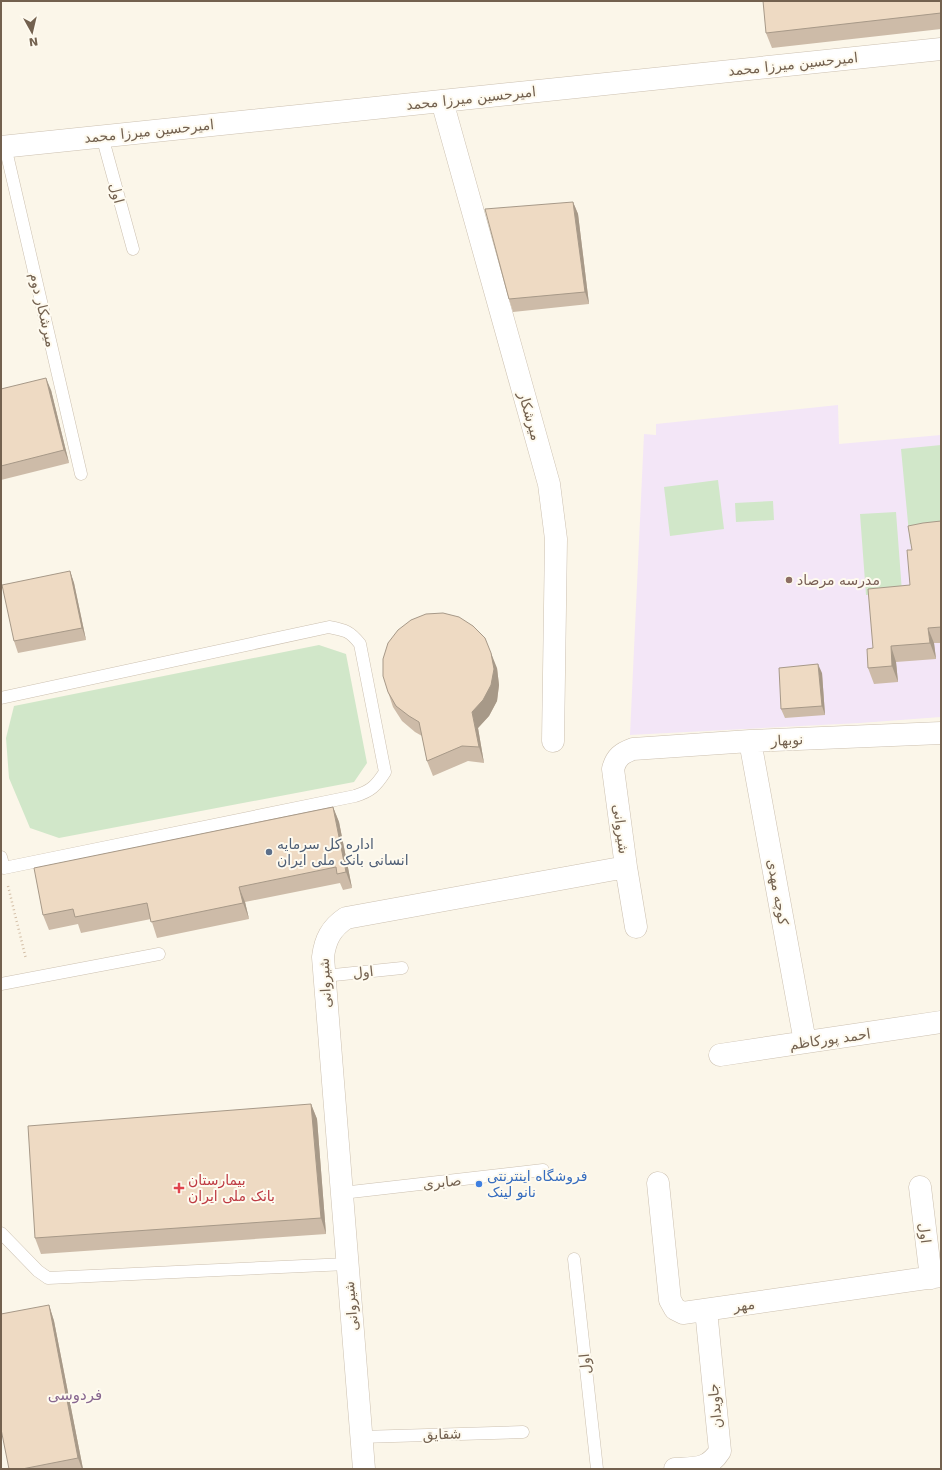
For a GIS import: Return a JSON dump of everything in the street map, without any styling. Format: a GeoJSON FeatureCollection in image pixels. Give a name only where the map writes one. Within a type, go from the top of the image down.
{"type":"FeatureCollection","features":[{"type":"Feature","properties":{"kind":"street","name":"امیرحسین میرزا محمد"},"geometry":{"type":"LineString","coordinates":[[3,147],[941,49]]}},
{"type":"Feature","properties":{"kind":"street","name":"میرشکار"},"geometry":{"type":"LineString","coordinates":[[442,101],[549,484],[556,539],[553,741]]}},
{"type":"Feature","properties":{"kind":"street","name":"نوبهار"},"geometry":{"type":"LineString","coordinates":[[633,749],[750,741],[941,733]]}},
{"type":"Feature","properties":{"kind":"street","name":"کوچه مهدی"},"geometry":{"type":"LineString","coordinates":[[750,741],[805,1042]]}},
{"type":"Feature","properties":{"kind":"street","name":"شیروانی"},"geometry":{"type":"LineString","coordinates":[[364,1469],[323,967],[324,945],[330,932],[337,924],[346,918],[626,867],[613,769],[618,757],[624,752],[633,749]]}},
{"type":"Feature","properties":{"kind":"street"},"geometry":{"type":"LineString","coordinates":[[626,867],[636,927]]}},
{"type":"Feature","properties":{"kind":"street","name":"احمد پورکاظم"},"geometry":{"type":"LineString","coordinates":[[720,1055],[941,1022]]}},
{"type":"Feature","properties":{"kind":"street","name":"مهر"},"geometry":{"type":"LineString","coordinates":[[658,1183],[670,1300],[675,1309],[683,1313],[936,1277]]}},
{"type":"Feature","properties":{"kind":"street","name":"اول"},"geometry":{"type":"LineString","coordinates":[[920,1187],[936,1277]]}},
{"type":"Feature","properties":{"kind":"street","name":"جاویدان"},"geometry":{"type":"LineString","coordinates":[[675,1469],[700,1467],[714,1460],[720,1451],[706,1310]]}},
{"type":"Feature","properties":{"kind":"lane","name":"اول"},"geometry":{"type":"LineString","coordinates":[[102,136],[133,249]]}},
{"type":"Feature","properties":{"kind":"lane","name":"میرشکار دوم"},"geometry":{"type":"LineString","coordinates":[[3,147],[82,474]]}},
{"type":"Feature","properties":{"kind":"lane"},"geometry":{"type":"LineString","coordinates":[[1,698],[329,627],[342,629],[352,634],[360,644],[385,772],[376,784],[367,792],[355,796],[2,863]]}},
{"type":"Feature","properties":{"kind":"lane"},"geometry":{"type":"LineString","coordinates":[[1,984],[158,954]]}},
{"type":"Feature","properties":{"kind":"lane","name":"اول"},"geometry":{"type":"LineString","coordinates":[[323,967],[402,968]]}},
{"type":"Feature","properties":{"kind":"lane","name":"صابری"},"geometry":{"type":"LineString","coordinates":[[342,1193],[543,1170]]}},
{"type":"Feature","properties":{"kind":"lane"},"geometry":{"type":"LineString","coordinates":[[1,1234],[38,1271],[48,1278],[347,1264]]}},
{"type":"Feature","properties":{"kind":"lane","name":"اول"},"geometry":{"type":"LineString","coordinates":[[574,1259],[597,1469]]}},
{"type":"Feature","properties":{"kind":"lane","name":"شقایق"},"geometry":{"type":"LineString","coordinates":[[361,1437],[523,1432]]}},
{"type":"Feature","properties":{"kind":"path"},"geometry":{"type":"LineString","coordinates":[[2,863],[30,978]]}},
{"type":"Feature","properties":{"kind":"shaded area","name":"مدرسه مرصاد"},"geometry":{"type":"Polygon","coordinates":[[[838,405],[839,444],[941,435],[941,717],[860,723],[630,735],[644,434],[656,435],[656,424],[838,405]]]}},
{"type":"Feature","properties":{"kind":"green space"},"geometry":{"type":"Polygon","coordinates":[[[941,445],[941,541],[910,544],[901,449],[941,445]]]}},
{"type":"Feature","properties":{"kind":"green space"},"geometry":{"type":"Polygon","coordinates":[[[718,480],[724,529],[670,536],[664,487],[718,480]]]}},
{"type":"Feature","properties":{"kind":"green space"},"geometry":{"type":"Polygon","coordinates":[[[773,501],[774,520],[736,522],[735,503],[773,501]]]}},
{"type":"Feature","properties":{"kind":"green space"},"geometry":{"type":"Polygon","coordinates":[[[896,512],[902,592],[866,595],[860,514],[896,512]]]}},
{"type":"Feature","properties":{"kind":"green space"},"geometry":{"type":"Polygon","coordinates":[[[319,645],[346,654],[367,763],[354,782],[59,838],[30,828],[9,778],[6,738],[14,706],[319,645]]]}},
{"type":"Feature","properties":{"kind":"building"},"geometry":{"type":"Polygon","coordinates":[[[763,1],[941,1],[941,13],[766,33],[763,1]]]}},
{"type":"Feature","properties":{"kind":"building"},"geometry":{"type":"Polygon","coordinates":[[[573,202],[585,292],[509,299],[485,209],[573,202]]]}},
{"type":"Feature","properties":{"kind":"building"},"geometry":{"type":"Polygon","coordinates":[[[46,378],[64,450],[1,466],[1,389],[46,378]]]}},
{"type":"Feature","properties":{"kind":"building"},"geometry":{"type":"Polygon","coordinates":[[[941,521],[941,627],[928,628],[930,643],[891,646],[892,666],[868,668],[867,649],[873,648],[868,589],[910,585],[907,550],[912,550],[908,526],[941,521]]]}},
{"type":"Feature","properties":{"kind":"building"},"geometry":{"type":"Polygon","coordinates":[[[70,571],[82,628],[14,641],[2,585],[70,571]]]}},
{"type":"Feature","properties":{"kind":"building"},"geometry":{"type":"Polygon","coordinates":[[[443,613],[459,617],[473,626],[485,638],[491,653],[494,669],[491,685],[483,700],[472,712],[479,747],[462,746],[427,761],[419,722],[396,706],[388,692],[383,676],[383,659],[388,643],[398,630],[411,620],[426,614],[443,613]]]}},
{"type":"Feature","properties":{"kind":"building"},"geometry":{"type":"Polygon","coordinates":[[[818,664],[822,706],[781,709],[779,668],[818,664]]]}},
{"type":"Feature","properties":{"kind":"building","name":"اداره کل سرمایه انسانی بانک ملی ایران"},"geometry":{"type":"Polygon","coordinates":[[[333,807],[346,872],[337,874],[336,867],[239,887],[243,903],[151,922],[147,903],[75,917],[73,909],[43,915],[34,868],[333,807]]]}},
{"type":"Feature","properties":{"kind":"building","name":"بیمارستان بانک ملی ایران"},"geometry":{"type":"Polygon","coordinates":[[[311,1104],[321,1218],[35,1238],[28,1126],[311,1104]]]}},
{"type":"Feature","properties":{"kind":"building"},"geometry":{"type":"Polygon","coordinates":[[[49,1305],[78,1458],[22,1469],[9,1469],[1,1429],[1,1314],[49,1305]]]}},
{"type":"Feature","properties":{"kind":"place","name":"مدرسه مرصاد"},"geometry":{"type":"Point","coordinates":[789,580]}},
{"type":"Feature","properties":{"kind":"place","name":"اداره کل سرمایه انسانی بانک ملی ایران"},"geometry":{"type":"Point","coordinates":[269,852]}},
{"type":"Feature","properties":{"kind":"place","name":"فروشگاه اینترنتی نانو لینک"},"geometry":{"type":"Point","coordinates":[479,1184]}},
{"type":"Feature","properties":{"kind":"place","name":"بیمارستان بانک ملی ایران"},"geometry":{"type":"Point","coordinates":[179,1188]}},
{"type":"Feature","properties":{"kind":"district","name":"فردوسی"},"geometry":{"type":"Point","coordinates":[75,1395]}}]}
